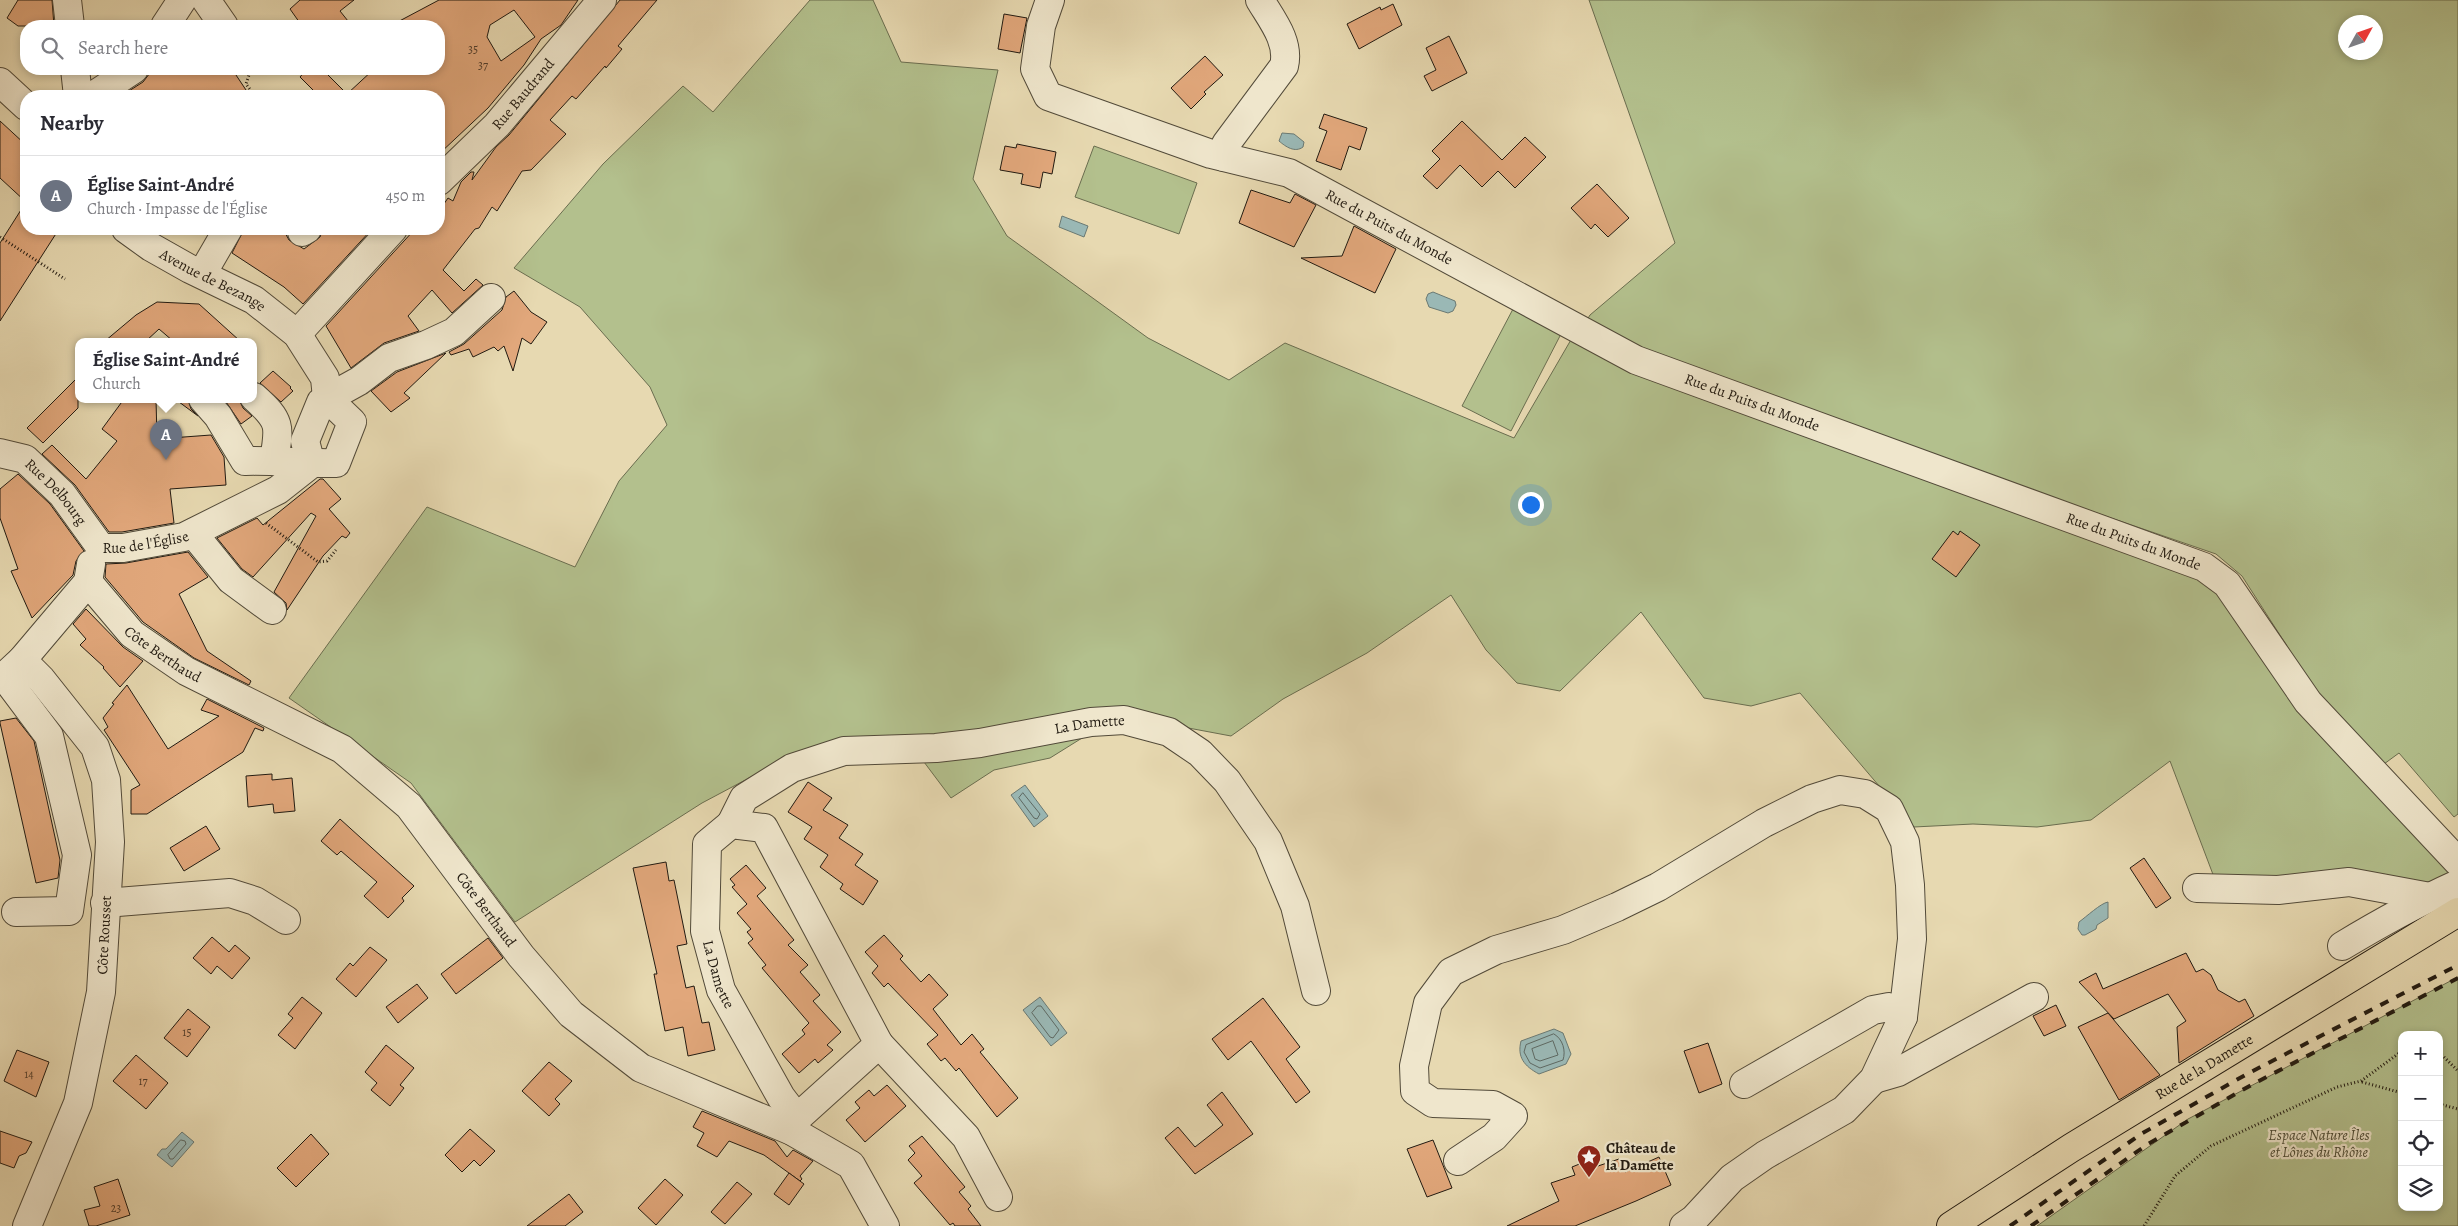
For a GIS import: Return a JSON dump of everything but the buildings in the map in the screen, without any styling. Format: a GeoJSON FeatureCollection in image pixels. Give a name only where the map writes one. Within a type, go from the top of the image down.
{"type":"FeatureCollection","features":[{"type":"Feature","properties":{"kind":"main road","name":"Rue de la Damette"},"geometry":{"type":"LineString","coordinates":[[1951,1226],[2071,1148],[2458,912]]}},
{"type":"Feature","properties":{"kind":"street"},"geometry":{"type":"LineString","coordinates":[[67,0],[69,20]]}},
{"type":"Feature","properties":{"kind":"street"},"geometry":{"type":"LineString","coordinates":[[169,20],[182,0]]}},
{"type":"Feature","properties":{"kind":"street"},"geometry":{"type":"LineString","coordinates":[[206,0],[220,20]]}},
{"type":"Feature","properties":{"kind":"street","name":"Rue Baudrand"},"geometry":{"type":"LineString","coordinates":[[445,175],[497,125],[602,0]]}},
{"type":"Feature","properties":{"kind":"street","name":"Rue du Puits du Monde"},"geometry":{"type":"LineString","coordinates":[[1050,0],[1041,26],[1035,69],[1048,96],[1211,154],[1289,172],[1636,360],[2204,567],[2227,584],[2308,702],[2458,862]]}},
{"type":"Feature","properties":{"kind":"street"},"geometry":{"type":"LineString","coordinates":[[1224,157],[1226,144],[1284,66],[1286,57],[1283,40],[1260,0]]}},
{"type":"Feature","properties":{"kind":"street"},"geometry":{"type":"LineString","coordinates":[[76,75],[77,90]]}},
{"type":"Feature","properties":{"kind":"street"},"geometry":{"type":"LineString","coordinates":[[102,90],[125,75]]}},
{"type":"Feature","properties":{"kind":"street"},"geometry":{"type":"LineString","coordinates":[[0,82],[20,100]]}},
{"type":"Feature","properties":{"kind":"street","name":"Avenue de Bezange"},"geometry":{"type":"LineString","coordinates":[[134,235],[151,247],[254,300],[296,334],[324,378],[327,398]]}},
{"type":"Feature","properties":{"kind":"street"},"geometry":{"type":"LineString","coordinates":[[202,274],[225,235]]}},
{"type":"Feature","properties":{"kind":"street"},"geometry":{"type":"LineString","coordinates":[[296,334],[387,235]]}},
{"type":"Feature","properties":{"kind":"street"},"geometry":{"type":"LineString","coordinates":[[311,464],[304,442],[321,402],[359,381],[388,358],[426,345],[454,332],[490,298]]}},
{"type":"Feature","properties":{"kind":"street"},"geometry":{"type":"LineString","coordinates":[[207,403],[218,416],[245,461],[274,460],[311,464],[336,463],[352,422],[327,398]]}},
{"type":"Feature","properties":{"kind":"street"},"geometry":{"type":"LineString","coordinates":[[257,400],[269,410],[280,432],[274,460]]}},
{"type":"Feature","properties":{"kind":"street","name":"Rue Delbourg"},"geometry":{"type":"LineString","coordinates":[[0,453],[25,460],[62,494],[101,548]]}},
{"type":"Feature","properties":{"kind":"street","name":"Rue de l'Église"},"geometry":{"type":"LineString","coordinates":[[9,672],[88,582],[90,566],[101,548],[123,548],[184,537],[278,490],[311,464]]}},
{"type":"Feature","properties":{"kind":"street"},"geometry":{"type":"LineString","coordinates":[[193,533],[231,580],[272,610]]}},
{"type":"Feature","properties":{"kind":"street","name":"Côte Berthaud"},"geometry":{"type":"LineString","coordinates":[[88,582],[132,634],[186,671],[342,749],[409,806],[521,956],[571,1014],[641,1068],[794,1124],[851,1165],[885,1226]]}},
{"type":"Feature","properties":{"kind":"street"},"geometry":{"type":"LineString","coordinates":[[9,672],[49,736],[77,855],[69,911],[16,912]]}},
{"type":"Feature","properties":{"kind":"street","name":"Côte Rousset"},"geometry":{"type":"LineString","coordinates":[[9,672],[41,679],[95,747],[106,780],[110,842],[101,992],[78,1103],[27,1226]]}},
{"type":"Feature","properties":{"kind":"street","name":"La Damette"},"geometry":{"type":"LineString","coordinates":[[794,1124],[781,1097],[721,990],[705,931],[707,844],[731,824],[744,798],[792,768],[844,751],[936,748],[980,743],[1091,722],[1124,720],[1169,732],[1200,753],[1227,781],[1268,841],[1295,906],[1316,991]]}},
{"type":"Feature","properties":{"kind":"street"},"geometry":{"type":"LineString","coordinates":[[1458,1161],[1494,1138],[1513,1116],[1493,1105],[1433,1103],[1415,1091],[1414,1066],[1428,1003],[1451,972],[1496,950],[1562,930],[1617,907],[1658,887],[1764,823],[1812,799],[1840,790],[1865,794],[1889,809],[1905,842],[1910,884],[1912,939],[1903,1017],[1874,1079],[1844,1110],[1765,1155],[1732,1178],[1694,1219],[1684,1226]]}},
{"type":"Feature","properties":{"kind":"street"},"geometry":{"type":"LineString","coordinates":[[731,824],[764,828],[879,1044],[966,1137],[998,1197]]}},
{"type":"Feature","properties":{"kind":"street"},"geometry":{"type":"LineString","coordinates":[[2197,888],[2278,890],[2349,882],[2430,897]]}},
{"type":"Feature","properties":{"kind":"street"},"geometry":{"type":"LineString","coordinates":[[2342,946],[2388,917],[2410,909],[2458,884]]}},
{"type":"Feature","properties":{"kind":"street"},"geometry":{"type":"LineString","coordinates":[[105,904],[230,893],[255,901],[286,920]]}},
{"type":"Feature","properties":{"kind":"street"},"geometry":{"type":"LineString","coordinates":[[1874,1079],[1898,1072],[2034,997]]}},
{"type":"Feature","properties":{"kind":"street"},"geometry":{"type":"LineString","coordinates":[[1744,1084],[1873,1010],[1889,1007],[1903,1017]]}},
{"type":"Feature","properties":{"kind":"street"},"geometry":{"type":"LineString","coordinates":[[794,1124],[879,1044]]}},
{"type":"Feature","properties":{"kind":"path"},"geometry":{"type":"LineString","coordinates":[[249,75],[246,84],[250,90]]}},
{"type":"Feature","properties":{"kind":"path"},"geometry":{"type":"LineString","coordinates":[[0,237],[65,280]]}},
{"type":"Feature","properties":{"kind":"path"},"geometry":{"type":"LineString","coordinates":[[248,505],[266,522],[318,562],[327,561],[336,550]]}},
{"type":"Feature","properties":{"kind":"path"},"geometry":{"type":"LineString","coordinates":[[2144,1226],[2175,1176],[2211,1146],[2337,1087],[2361,1081],[2398,1055]]}},
{"type":"Feature","properties":{"kind":"path"},"geometry":{"type":"LineString","coordinates":[[2443,1056],[2458,1071]]}},
{"type":"Feature","properties":{"kind":"path"},"geometry":{"type":"LineString","coordinates":[[2361,1081],[2398,1092]]}},
{"type":"Feature","properties":{"kind":"path"},"geometry":{"type":"LineString","coordinates":[[2443,1105],[2458,1109]]}},
{"type":"Feature","properties":{"kind":"green space"},"geometry":{"type":"Polygon","coordinates":[[[810,0],[873,0],[901,62],[998,70],[973,179],[1007,236],[1148,338],[1229,380],[1285,343],[1514,438],[1572,338],[2222,587],[2458,865],[2458,896],[2423,892],[2217,885],[2170,761],[2091,820],[2037,827],[1973,824],[1914,827],[1800,693],[1751,706],[1704,698],[1641,612],[1560,691],[1517,683],[1486,650],[1451,595],[1367,653],[1283,699],[1231,736],[1119,715],[1050,758],[994,770],[951,798],[912,746],[798,752],[702,803],[515,922],[411,783],[289,698],[427,507],[575,567],[619,481],[667,425],[650,387],[580,307],[514,268],[603,164],[683,86],[713,112],[810,0]]]}},
{"type":"Feature","properties":{"kind":"green space"},"geometry":{"type":"Polygon","coordinates":[[[1589,0],[2458,0],[2458,814],[2454,817],[2399,753],[2384,764],[2321,699],[2242,576],[2216,554],[1639,356],[1584,325],[1590,315],[1675,243],[1589,0]]]}},
{"type":"Feature","properties":{"kind":"green space"},"geometry":{"type":"Polygon","coordinates":[[[1094,146],[1197,183],[1179,234],[1075,197],[1094,146]]]}},
{"type":"Feature","properties":{"kind":"green space"},"geometry":{"type":"Polygon","coordinates":[[[1513,309],[1561,334],[1511,431],[1462,406],[1513,309]]]}},
{"type":"Feature","properties":{"kind":"green space","name":"Espace Nature Îles et Lônes du Rhône"},"geometry":{"type":"Polygon","coordinates":[[[2458,977],[2458,1226],[2037,1226],[2188,1119],[2458,977]]]}},
{"type":"Feature","properties":{"kind":"water"},"geometry":{"type":"Polygon","coordinates":[[[1282,133],[1294,134],[1304,142],[1303,147],[1294,149],[1279,141],[1282,133]]]}},
{"type":"Feature","properties":{"kind":"water"},"geometry":{"type":"Polygon","coordinates":[[[1062,216],[1088,226],[1084,237],[1059,227],[1062,216]]]}},
{"type":"Feature","properties":{"kind":"water"},"geometry":{"type":"Polygon","coordinates":[[[1433,292],[1455,301],[1456,305],[1453,311],[1448,313],[1429,307],[1426,299],[1428,294],[1433,292]]]}},
{"type":"Feature","properties":{"kind":"water"},"geometry":{"type":"Polygon","coordinates":[[[1025,785],[1048,816],[1034,827],[1011,795],[1025,785]]]}},
{"type":"Feature","properties":{"kind":"water"},"geometry":{"type":"Polygon","coordinates":[[[2108,902],[2108,918],[2097,925],[2096,929],[2082,935],[2078,929],[2079,922],[2098,907],[2108,902]]]}},
{"type":"Feature","properties":{"kind":"water"},"geometry":{"type":"Polygon","coordinates":[[[1040,997],[1067,1033],[1051,1046],[1023,1010],[1040,997]]]}},
{"type":"Feature","properties":{"kind":"water"},"geometry":{"type":"Polygon","coordinates":[[[1554,1029],[1563,1033],[1571,1054],[1566,1064],[1539,1074],[1529,1068],[1523,1060],[1520,1052],[1521,1041],[1554,1029]]]}},
{"type":"Feature","properties":{"kind":"water"},"geometry":{"type":"Polygon","coordinates":[[[182,1132],[194,1142],[172,1167],[157,1155],[162,1149],[166,1149],[182,1132]]]}},
{"type":"Feature","properties":{"kind":"railway"},"geometry":{"type":"LineString","coordinates":[[2010,1226],[2141,1134],[2247,1074],[2458,965]]}},
{"type":"Feature","properties":{"kind":"railway"},"geometry":{"type":"LineString","coordinates":[[2031,1226],[2148,1144],[2253,1084],[2458,978]]}},
{"type":"Feature","properties":{"kind":"place","name":"Église Saint-André"},"geometry":{"type":"Point","coordinates":[166,460]}},
{"type":"Feature","properties":{"kind":"place","name":"Château de la Damette"},"geometry":{"type":"Point","coordinates":[1589,1178]}}]}
